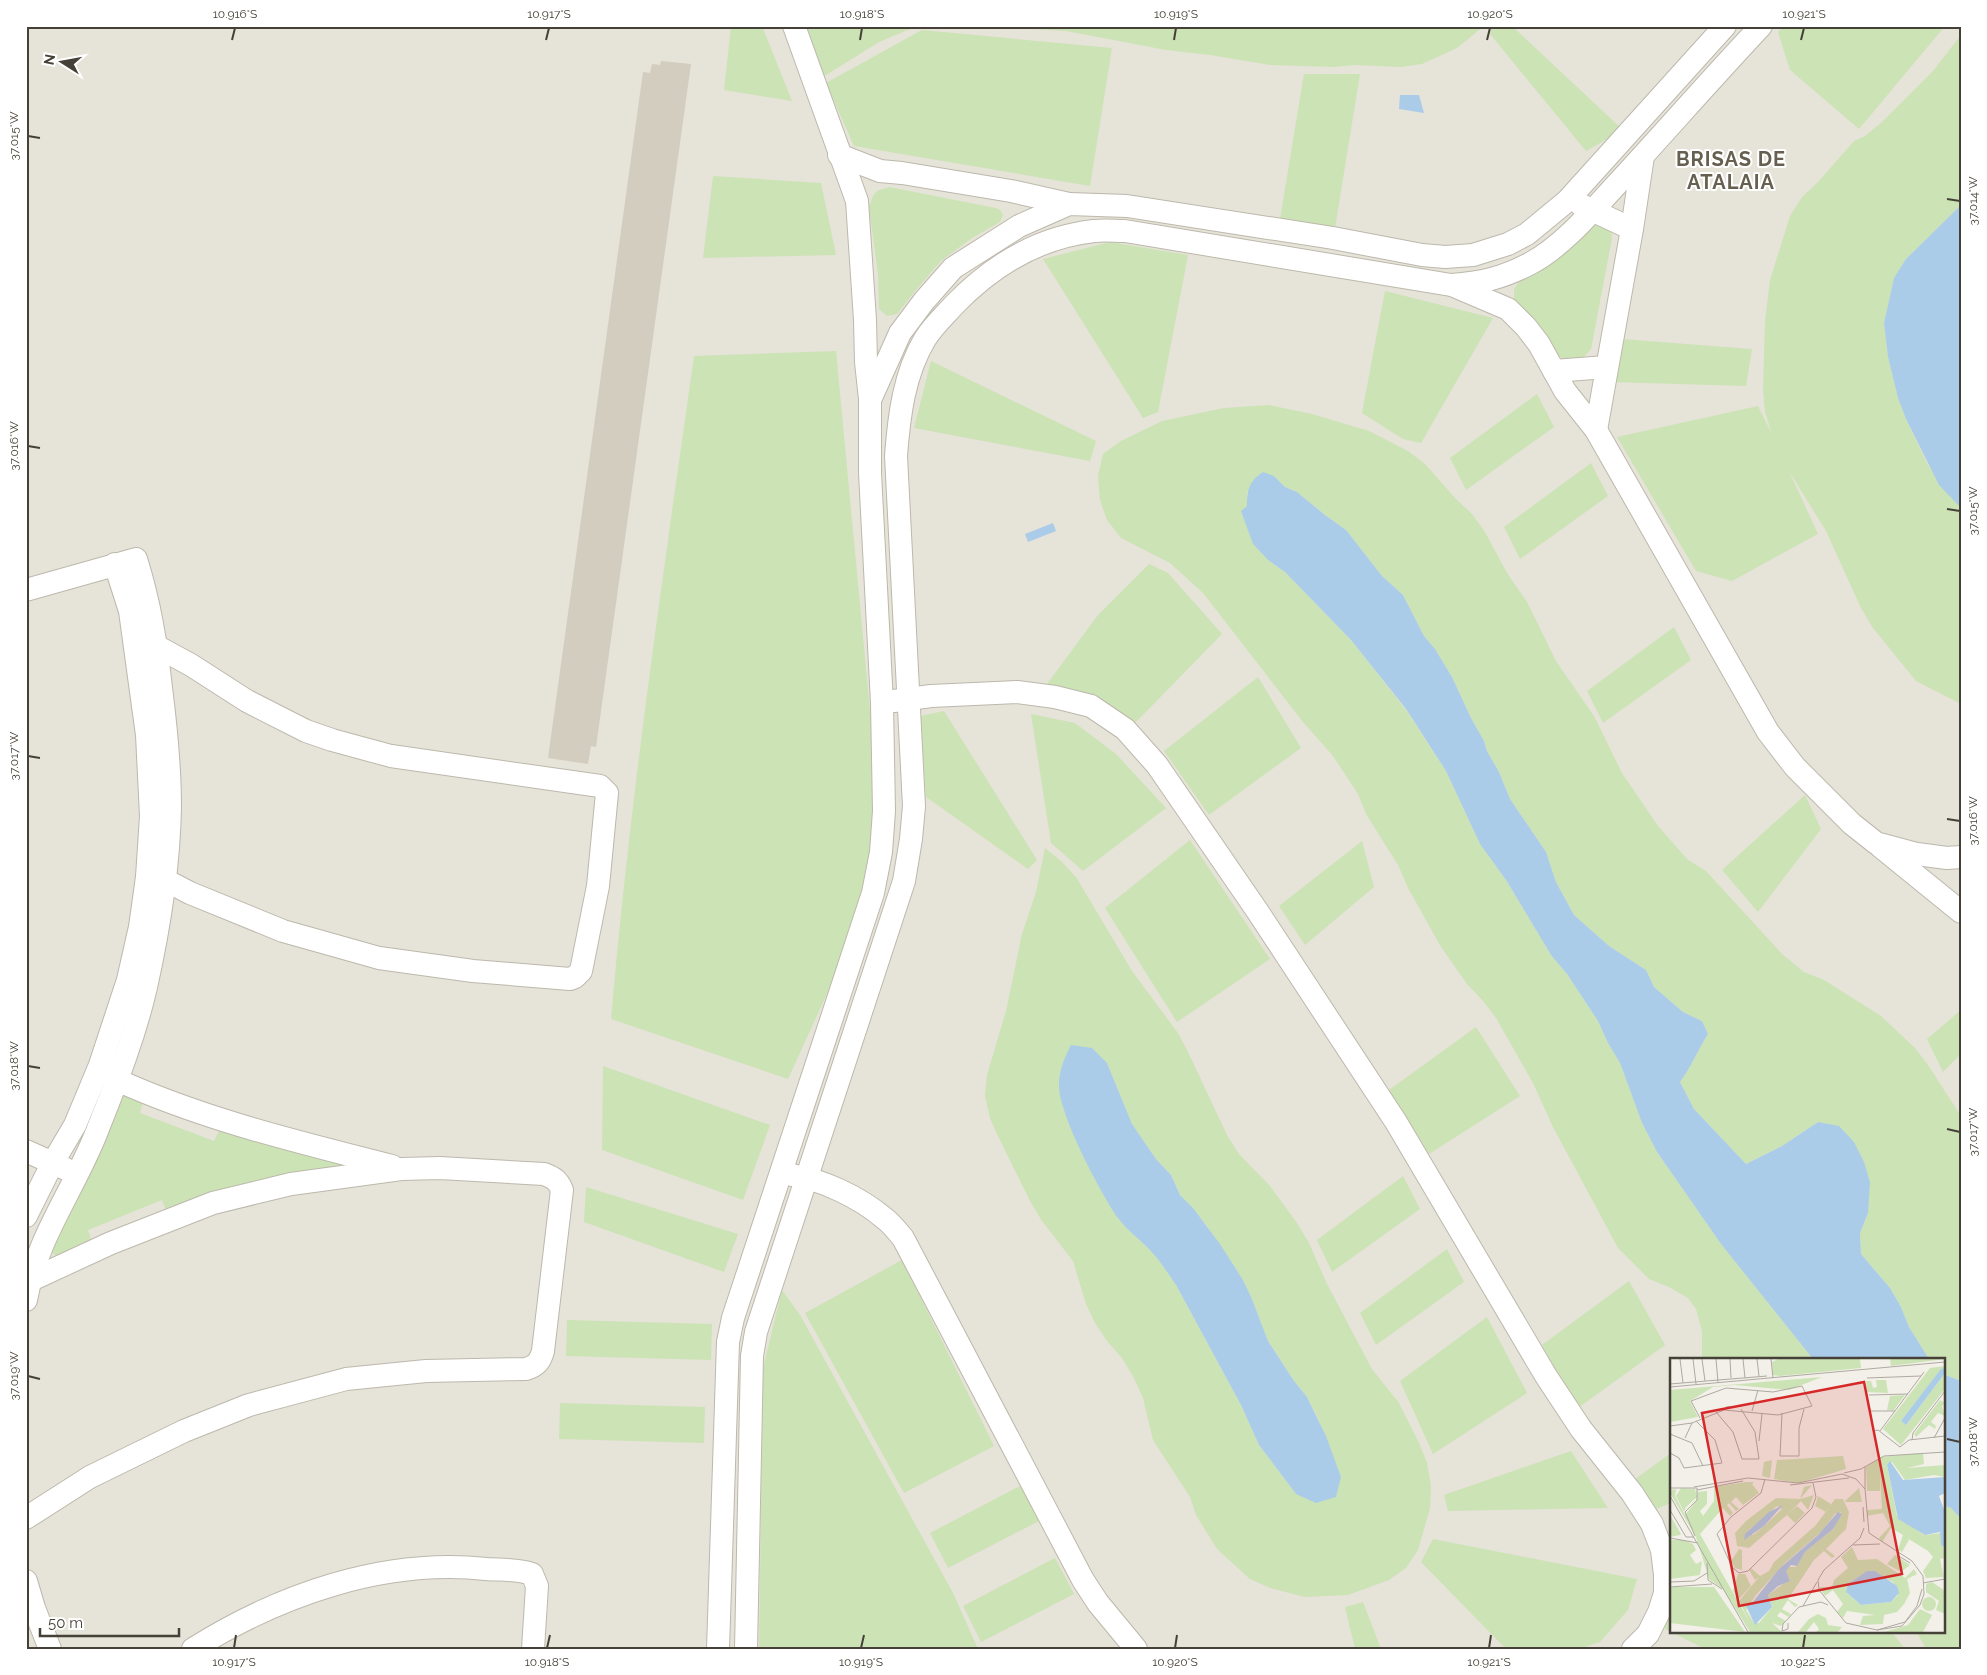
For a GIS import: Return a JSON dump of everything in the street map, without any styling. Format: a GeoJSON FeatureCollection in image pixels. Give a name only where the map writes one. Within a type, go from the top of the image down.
{"type":"FeatureCollection","features":[{"type":"Feature","properties":{"kind":"street"},"geometry":{"type":"LineString","coordinates":[[718,1649],[728,1342],[733,1318],[780,1172],[873,893],[881,852],[884,812],[882,703],[870,474],[870,400],[866,362],[857,201],[794,26]]}},
{"type":"Feature","properties":{"kind":"street"},"geometry":{"type":"LineString","coordinates":[[839,155],[880,171],[1011,190],[1069,204],[1127,206],[1333,238],[1422,255],[1445,257],[1473,255],[1508,244],[1527,234],[1567,200],[1725,26]]}},
{"type":"Feature","properties":{"kind":"street"},"geometry":{"type":"LineString","coordinates":[[1450,285],[1478,283],[1504,276],[1531,263],[1553,249],[1643,156],[1761,26]]}},
{"type":"Feature","properties":{"kind":"street"},"geometry":{"type":"LineString","coordinates":[[1596,430],[1643,156]]}},
{"type":"Feature","properties":{"kind":"street"},"geometry":{"type":"LineString","coordinates":[[857,201],[865,183],[880,171]]}},
{"type":"Feature","properties":{"kind":"street"},"geometry":{"type":"LineString","coordinates":[[1011,190],[1024,251]]}},
{"type":"Feature","properties":{"kind":"street"},"geometry":{"type":"LineString","coordinates":[[1567,200],[1593,209],[1632,229]]}},
{"type":"Feature","properties":{"kind":"street"},"geometry":{"type":"LineString","coordinates":[[870,400],[900,333],[924,301],[953,268],[1019,226],[1069,204]]}},
{"type":"Feature","properties":{"kind":"street"},"geometry":{"type":"LineString","coordinates":[[746,1649],[752,1356],[756,1332],[904,881],[911,839],[914,806],[896,456],[900,409],[910,373],[925,338],[970,289],[996,268],[1024,251],[1059,238],[1094,231],[1125,231],[1450,285],[1508,309],[1540,344],[1578,410],[1596,430],[1768,732],[1795,767],[1852,824],[1961,912]]}},
{"type":"Feature","properties":{"kind":"street"},"geometry":{"type":"LineString","coordinates":[[1508,244],[1504,276],[1504,294],[1508,309]]}},
{"type":"Feature","properties":{"kind":"street"},"geometry":{"type":"LineString","coordinates":[[865,320],[900,333],[925,338]]}},
{"type":"Feature","properties":{"kind":"street"},"geometry":{"type":"LineString","coordinates":[[1554,371],[1606,367]]}},
{"type":"Feature","properties":{"kind":"street"},"geometry":{"type":"LineString","coordinates":[[26,590],[126,562]]}},
{"type":"Feature","properties":{"kind":"street"},"geometry":{"type":"LineString","coordinates":[[28,1290],[45,1236],[99,1128],[117,1080],[146,989],[156,879],[170,808],[166,725],[148,598],[126,562]]}},
{"type":"Feature","properties":{"kind":"street"},"geometry":{"type":"LineString","coordinates":[[26,1216],[52,1164],[75,1125],[100,1065],[128,980],[140,927],[156,879],[150,816],[147,735],[130,611],[126,562]]}},
{"type":"Feature","properties":{"kind":"street"},"geometry":{"type":"LineString","coordinates":[[156,646],[191,665],[246,701],[306,731],[332,740],[391,756],[600,786],[606,793],[598,886],[581,971],[576,977],[570,979],[472,971],[379,958],[283,931],[156,879]]}},
{"type":"Feature","properties":{"kind":"street"},"geometry":{"type":"LineString","coordinates":[[882,703],[909,698],[1017,692],[1055,697],[1090,706],[1125,729],[1157,765],[1258,912],[1391,1114],[1546,1376],[1581,1429],[1632,1493],[1652,1524],[1662,1550],[1666,1575],[1665,1594],[1659,1612],[1648,1634],[1633,1649]]}},
{"type":"Feature","properties":{"kind":"street"},"geometry":{"type":"LineString","coordinates":[[1876,843],[1940,857],[1961,857]]}},
{"type":"Feature","properties":{"kind":"street"},"geometry":{"type":"LineString","coordinates":[[117,1080],[157,1098],[229,1123],[401,1169]]}},
{"type":"Feature","properties":{"kind":"street"},"geometry":{"type":"LineString","coordinates":[[26,1151],[52,1164],[77,1173]]}},
{"type":"Feature","properties":{"kind":"street"},"geometry":{"type":"LineString","coordinates":[[26,1518],[90,1477],[184,1431],[249,1405],[346,1379],[426,1371],[526,1369],[535,1366],[540,1361],[543,1352],[562,1190],[554,1178],[544,1174],[440,1168],[401,1169],[291,1184],[213,1203],[111,1243],[28,1290]]}},
{"type":"Feature","properties":{"kind":"street"},"geometry":{"type":"LineString","coordinates":[[780,1172],[806,1177],[868,1206],[886,1219],[903,1238],[1083,1580],[1098,1603],[1136,1649]]}},
{"type":"Feature","properties":{"kind":"street"},"geometry":{"type":"LineString","coordinates":[[193,1649],[225,1629],[294,1598],[376,1573],[455,1565],[532,1574],[537,1586],[533,1649]]}},
{"type":"Feature","properties":{"kind":"street"},"geometry":{"type":"LineString","coordinates":[[26,1582],[50,1649]]}},
{"type":"Feature","properties":{"kind":"shaded area"},"geometry":{"type":"Polygon","coordinates":[[[26,26],[1961,26],[1961,1649],[26,1649],[26,26]]]}},
{"type":"Feature","properties":{"kind":"green space"},"geometry":{"type":"Polygon","coordinates":[[[731,26],[762,26],[792,101],[724,90],[731,26]]]}},
{"type":"Feature","properties":{"kind":"green space"},"geometry":{"type":"Polygon","coordinates":[[[802,26],[917,26],[879,42],[823,77],[802,26]]]}},
{"type":"Feature","properties":{"kind":"green space"},"geometry":{"type":"Polygon","coordinates":[[[980,26],[1484,26],[1457,48],[1422,64],[1401,67],[1355,65],[1333,67],[1270,65],[1166,50],[1066,31],[980,26]]]}},
{"type":"Feature","properties":{"kind":"green space"},"geometry":{"type":"Polygon","coordinates":[[[1492,26],[1512,26],[1623,130],[1586,151],[1490,34],[1492,26]]]}},
{"type":"Feature","properties":{"kind":"green space"},"geometry":{"type":"Polygon","coordinates":[[[1784,26],[1945,26],[1859,129],[1790,70],[1778,32],[1784,26]]]}},
{"type":"Feature","properties":{"kind":"green space"},"geometry":{"type":"Polygon","coordinates":[[[922,30],[1112,48],[1090,186],[854,146],[826,83],[922,30]]]}},
{"type":"Feature","properties":{"kind":"green space"},"geometry":{"type":"Polygon","coordinates":[[[1961,35],[1961,205],[1906,259],[1894,279],[1884,323],[1888,357],[1898,398],[1906,419],[1928,465],[1961,508],[1961,704],[1916,681],[1873,628],[1861,608],[1826,531],[1789,471],[1818,534],[1732,581],[1696,571],[1617,437],[1758,406],[1772,434],[1765,412],[1763,389],[1765,321],[1770,280],[1790,216],[1802,197],[1818,182],[1854,141],[1865,136],[1882,122],[1933,71],[1961,35]]]}},
{"type":"Feature","properties":{"kind":"green space"},"geometry":{"type":"Polygon","coordinates":[[[1304,74],[1360,74],[1335,228],[1280,219],[1304,74]]]}},
{"type":"Feature","properties":{"kind":"green space"},"geometry":{"type":"Polygon","coordinates":[[[713,176],[821,183],[836,255],[703,258],[713,176]]]}},
{"type":"Feature","properties":{"kind":"green space"},"geometry":{"type":"Polygon","coordinates":[[[889,187],[996,208],[1003,215],[1000,222],[972,238],[941,261],[897,314],[887,316],[879,309],[878,274],[869,207],[877,191],[889,187]]]}},
{"type":"Feature","properties":{"kind":"green space"},"geometry":{"type":"Polygon","coordinates":[[[1595,225],[1611,231],[1612,238],[1591,349],[1583,358],[1565,359],[1560,357],[1536,325],[1514,303],[1514,289],[1521,279],[1553,263],[1595,225]]]}},
{"type":"Feature","properties":{"kind":"green space"},"geometry":{"type":"Polygon","coordinates":[[[1110,242],[1188,255],[1158,412],[1143,418],[1043,259],[1110,242]]]}},
{"type":"Feature","properties":{"kind":"green space"},"geometry":{"type":"Polygon","coordinates":[[[1385,291],[1493,318],[1421,443],[1403,439],[1362,413],[1385,291]]]}},
{"type":"Feature","properties":{"kind":"green space"},"geometry":{"type":"Polygon","coordinates":[[[1621,339],[1752,349],[1746,386],[1610,382],[1621,339]]]}},
{"type":"Feature","properties":{"kind":"green space"},"geometry":{"type":"Polygon","coordinates":[[[836,351],[871,721],[876,807],[869,877],[842,961],[788,1079],[611,1019],[637,770],[694,356],[836,351]]]}},
{"type":"Feature","properties":{"kind":"green space"},"geometry":{"type":"Polygon","coordinates":[[[931,361],[1096,441],[1090,461],[914,428],[931,361]]]}},
{"type":"Feature","properties":{"kind":"green space"},"geometry":{"type":"Polygon","coordinates":[[[1537,394],[1554,427],[1466,490],[1450,458],[1537,394]]]}},
{"type":"Feature","properties":{"kind":"green space"},"geometry":{"type":"Polygon","coordinates":[[[1269,405],[1312,414],[1369,431],[1408,451],[1425,464],[1472,514],[1485,532],[1507,573],[1527,602],[1556,661],[1594,716],[1622,773],[1658,826],[1688,860],[1706,871],[1782,954],[1804,972],[1824,980],[1881,1016],[1915,1048],[1928,1065],[1961,1116],[1961,1381],[1944,1374],[1944,1358],[1928,1358],[1909,1327],[1901,1307],[1890,1288],[1861,1254],[1860,1233],[1868,1213],[1818,1122],[1782,1146],[1746,1164],[1694,1109],[1680,1082],[1708,1034],[1702,1021],[1683,1012],[1654,987],[1646,970],[1609,946],[1574,915],[1556,882],[1546,852],[1510,799],[1499,772],[1452,677],[1435,649],[1424,636],[1403,595],[1382,576],[1346,530],[1297,492],[1285,487],[1274,476],[1247,492],[1247,506],[1268,560],[1285,572],[1351,640],[1406,710],[1446,771],[1480,844],[1506,880],[1551,955],[1567,974],[1598,1021],[1620,1063],[1642,1123],[1657,1152],[1721,1244],[1812,1358],[1702,1358],[1702,1331],[1696,1309],[1688,1298],[1669,1287],[1649,1279],[1618,1248],[1553,1127],[1533,1083],[1496,1018],[1467,984],[1441,947],[1408,888],[1398,865],[1366,814],[1358,794],[1333,756],[1303,722],[1203,593],[1170,563],[1121,538],[1107,520],[1100,500],[1098,476],[1103,454],[1121,441],[1162,421],[1224,408],[1269,405]]]}},
{"type":"Feature","properties":{"kind":"green space"},"geometry":{"type":"Polygon","coordinates":[[[1591,463],[1608,496],[1520,559],[1504,527],[1591,463]]]}},
{"type":"Feature","properties":{"kind":"green space"},"geometry":{"type":"Polygon","coordinates":[[[1149,564],[1168,573],[1222,634],[1135,723],[1047,684],[1098,615],[1149,564]]]}},
{"type":"Feature","properties":{"kind":"green space"},"geometry":{"type":"Polygon","coordinates":[[[1674,627],[1691,660],[1603,723],[1587,691],[1674,627]]]}},
{"type":"Feature","properties":{"kind":"green space"},"geometry":{"type":"Polygon","coordinates":[[[1258,677],[1301,748],[1209,815],[1164,751],[1258,677]]]}},
{"type":"Feature","properties":{"kind":"green space"},"geometry":{"type":"Polygon","coordinates":[[[944,711],[1037,860],[1028,869],[926,797],[920,716],[944,711]]]}},
{"type":"Feature","properties":{"kind":"green space"},"geometry":{"type":"Polygon","coordinates":[[[1031,714],[1075,723],[1116,754],[1166,808],[1083,871],[1051,843],[1031,714]]]}},
{"type":"Feature","properties":{"kind":"green space"},"geometry":{"type":"Polygon","coordinates":[[[1805,795],[1821,829],[1758,912],[1722,870],[1805,795]]]}},
{"type":"Feature","properties":{"kind":"green space"},"geometry":{"type":"Polygon","coordinates":[[[1190,840],[1270,959],[1177,1022],[1105,908],[1190,840]]]}},
{"type":"Feature","properties":{"kind":"green space"},"geometry":{"type":"Polygon","coordinates":[[[1362,841],[1374,887],[1305,945],[1279,906],[1362,841]]]}},
{"type":"Feature","properties":{"kind":"green space"},"geometry":{"type":"Polygon","coordinates":[[[1045,848],[1076,877],[1132,971],[1178,1033],[1227,1135],[1239,1154],[1270,1186],[1297,1223],[1309,1243],[1327,1284],[1372,1369],[1399,1403],[1427,1463],[1431,1486],[1430,1508],[1418,1550],[1406,1568],[1389,1580],[1348,1595],[1305,1597],[1270,1588],[1250,1579],[1217,1549],[1196,1515],[1190,1497],[1153,1440],[1143,1398],[1122,1358],[1095,1323],[1086,1304],[1073,1261],[1042,1221],[1030,1201],[990,1118],[985,1096],[987,1075],[1006,1011],[1022,934],[1036,892],[1045,848]],[[1107,1063],[1063,1107],[1081,1150],[1102,1192],[1121,1221],[1152,1252],[1176,1285],[1241,1405],[1259,1445],[1296,1494],[1341,1477],[1317,1416],[1307,1397],[1294,1381],[1268,1341],[1243,1280],[1207,1226],[1180,1195],[1171,1175],[1156,1159],[1132,1124],[1107,1063]]]}},
{"type":"Feature","properties":{"kind":"green space"},"geometry":{"type":"Polygon","coordinates":[[[1961,1010],[1961,1054],[1943,1072],[1927,1039],[1961,1010]]]}},
{"type":"Feature","properties":{"kind":"green space"},"geometry":{"type":"Polygon","coordinates":[[[1476,1027],[1520,1096],[1429,1154],[1389,1090],[1476,1027]]]}},
{"type":"Feature","properties":{"kind":"green space"},"geometry":{"type":"Polygon","coordinates":[[[603,1066],[770,1125],[743,1200],[602,1150],[603,1066]]]}},
{"type":"Feature","properties":{"kind":"green space"},"geometry":{"type":"Polygon","coordinates":[[[124,1092],[144,1098],[140,1113],[214,1141],[220,1129],[344,1165],[343,1172],[167,1213],[162,1200],[88,1230],[92,1243],[58,1258],[51,1251],[124,1092]]]}},
{"type":"Feature","properties":{"kind":"green space"},"geometry":{"type":"Polygon","coordinates":[[[1403,1176],[1420,1209],[1332,1272],[1317,1240],[1403,1176]]]}},
{"type":"Feature","properties":{"kind":"green space"},"geometry":{"type":"Polygon","coordinates":[[[586,1187],[738,1234],[724,1272],[584,1222],[586,1187]]]}},
{"type":"Feature","properties":{"kind":"green space"},"geometry":{"type":"Polygon","coordinates":[[[1447,1249],[1464,1282],[1376,1345],[1360,1313],[1447,1249]]]}},
{"type":"Feature","properties":{"kind":"green space"},"geometry":{"type":"Polygon","coordinates":[[[902,1260],[994,1446],[904,1493],[805,1313],[902,1260]]]}},
{"type":"Feature","properties":{"kind":"green space"},"geometry":{"type":"Polygon","coordinates":[[[1629,1281],[1665,1345],[1578,1408],[1542,1345],[1629,1281]]]}},
{"type":"Feature","properties":{"kind":"green space"},"geometry":{"type":"Polygon","coordinates":[[[782,1290],[800,1315],[953,1593],[978,1649],[759,1649],[763,1368],[782,1290]]]}},
{"type":"Feature","properties":{"kind":"green space"},"geometry":{"type":"Polygon","coordinates":[[[1487,1317],[1527,1393],[1433,1454],[1400,1381],[1487,1317]]]}},
{"type":"Feature","properties":{"kind":"green space"},"geometry":{"type":"Polygon","coordinates":[[[567,1320],[712,1324],[711,1360],[566,1356],[567,1320]]]}},
{"type":"Feature","properties":{"kind":"green space"},"geometry":{"type":"Polygon","coordinates":[[[560,1403],[705,1407],[704,1443],[559,1439],[560,1403]]]}},
{"type":"Feature","properties":{"kind":"green space"},"geometry":{"type":"Polygon","coordinates":[[[1571,1451],[1608,1508],[1448,1511],[1444,1495],[1571,1451]]]}},
{"type":"Feature","properties":{"kind":"green space"},"geometry":{"type":"Polygon","coordinates":[[[1670,1454],[1670,1503],[1649,1512],[1634,1480],[1670,1454]]]}},
{"type":"Feature","properties":{"kind":"green space"},"geometry":{"type":"Polygon","coordinates":[[[1022,1485],[1041,1520],[948,1568],[930,1533],[1022,1485]]]}},
{"type":"Feature","properties":{"kind":"green space"},"geometry":{"type":"Polygon","coordinates":[[[1944,1505],[1951,1508],[1961,1519],[1961,1649],[1926,1649],[1917,1632],[1944,1632],[1944,1505]]]}},
{"type":"Feature","properties":{"kind":"green space"},"geometry":{"type":"Polygon","coordinates":[[[1433,1539],[1637,1579],[1628,1610],[1600,1642],[1579,1649],[1506,1649],[1421,1562],[1433,1539]]]}},
{"type":"Feature","properties":{"kind":"green space"},"geometry":{"type":"Polygon","coordinates":[[[1055,1558],[1074,1594],[981,1642],[963,1606],[1055,1558]]]}},
{"type":"Feature","properties":{"kind":"green space"},"geometry":{"type":"Polygon","coordinates":[[[1670,1594],[1670,1632],[1665,1629],[1670,1594]]]}},
{"type":"Feature","properties":{"kind":"green space"},"geometry":{"type":"Polygon","coordinates":[[[1363,1602],[1381,1649],[1355,1649],[1345,1607],[1363,1602]]]}},
{"type":"Feature","properties":{"kind":"green space"},"geometry":{"type":"Polygon","coordinates":[[[1671,1632],[1892,1632],[1905,1649],[1705,1649],[1671,1632]]]}},
{"type":"Feature","properties":{"kind":"water"},"geometry":{"type":"Polygon","coordinates":[[[1400,95],[1419,95],[1424,113],[1399,109],[1400,95]]]}},
{"type":"Feature","properties":{"kind":"water"},"geometry":{"type":"Polygon","coordinates":[[[1961,205],[1961,508],[1939,485],[1906,419],[1898,398],[1888,357],[1884,323],[1894,278],[1906,259],[1961,205]]]}},
{"type":"Feature","properties":{"kind":"water"},"geometry":{"type":"Polygon","coordinates":[[[1263,472],[1274,476],[1285,487],[1297,492],[1346,530],[1382,576],[1403,595],[1424,636],[1435,649],[1452,677],[1499,772],[1510,799],[1546,852],[1556,882],[1574,915],[1609,946],[1646,970],[1654,987],[1683,1012],[1702,1021],[1708,1034],[1680,1082],[1694,1109],[1746,1164],[1782,1146],[1818,1122],[1839,1126],[1854,1142],[1864,1162],[1870,1182],[1868,1213],[1860,1233],[1861,1254],[1890,1288],[1901,1307],[1909,1327],[1928,1358],[1812,1358],[1721,1244],[1657,1152],[1642,1123],[1620,1063],[1598,1021],[1567,974],[1551,955],[1506,880],[1480,844],[1446,771],[1406,709],[1351,640],[1285,572],[1268,560],[1253,544],[1241,511],[1247,506],[1248,491],[1258,475],[1263,472]]]}},
{"type":"Feature","properties":{"kind":"water"},"geometry":{"type":"Polygon","coordinates":[[[1053,523],[1056,531],[1028,542],[1025,534],[1053,523]]]}},
{"type":"Feature","properties":{"kind":"water"},"geometry":{"type":"Polygon","coordinates":[[[1071,1045],[1092,1048],[1107,1063],[1132,1124],[1156,1159],[1171,1175],[1180,1195],[1193,1208],[1220,1244],[1243,1280],[1268,1341],[1294,1381],[1307,1397],[1326,1436],[1341,1477],[1336,1497],[1316,1503],[1296,1494],[1259,1445],[1241,1405],[1176,1285],[1156,1257],[1125,1226],[1111,1207],[1082,1153],[1065,1114],[1061,1098],[1060,1074],[1071,1045]]]}},
{"type":"Feature","properties":{"kind":"water"},"geometry":{"type":"Polygon","coordinates":[[[1944,1374],[1961,1381],[1961,1519],[1951,1508],[1944,1505],[1944,1374]]]}},
{"type":"Feature","properties":{"kind":"building"},"geometry":{"type":"Polygon","coordinates":[[[661,61],[691,64],[596,747],[591,746],[588,764],[548,758],[643,72],[650,73],[652,64],[660,65],[661,61]]]}},
{"type":"Feature","properties":{"kind":"district","name":"BRISAS DE ATALAIA"},"geometry":{"type":"Point","coordinates":[1731,170]}}]}
